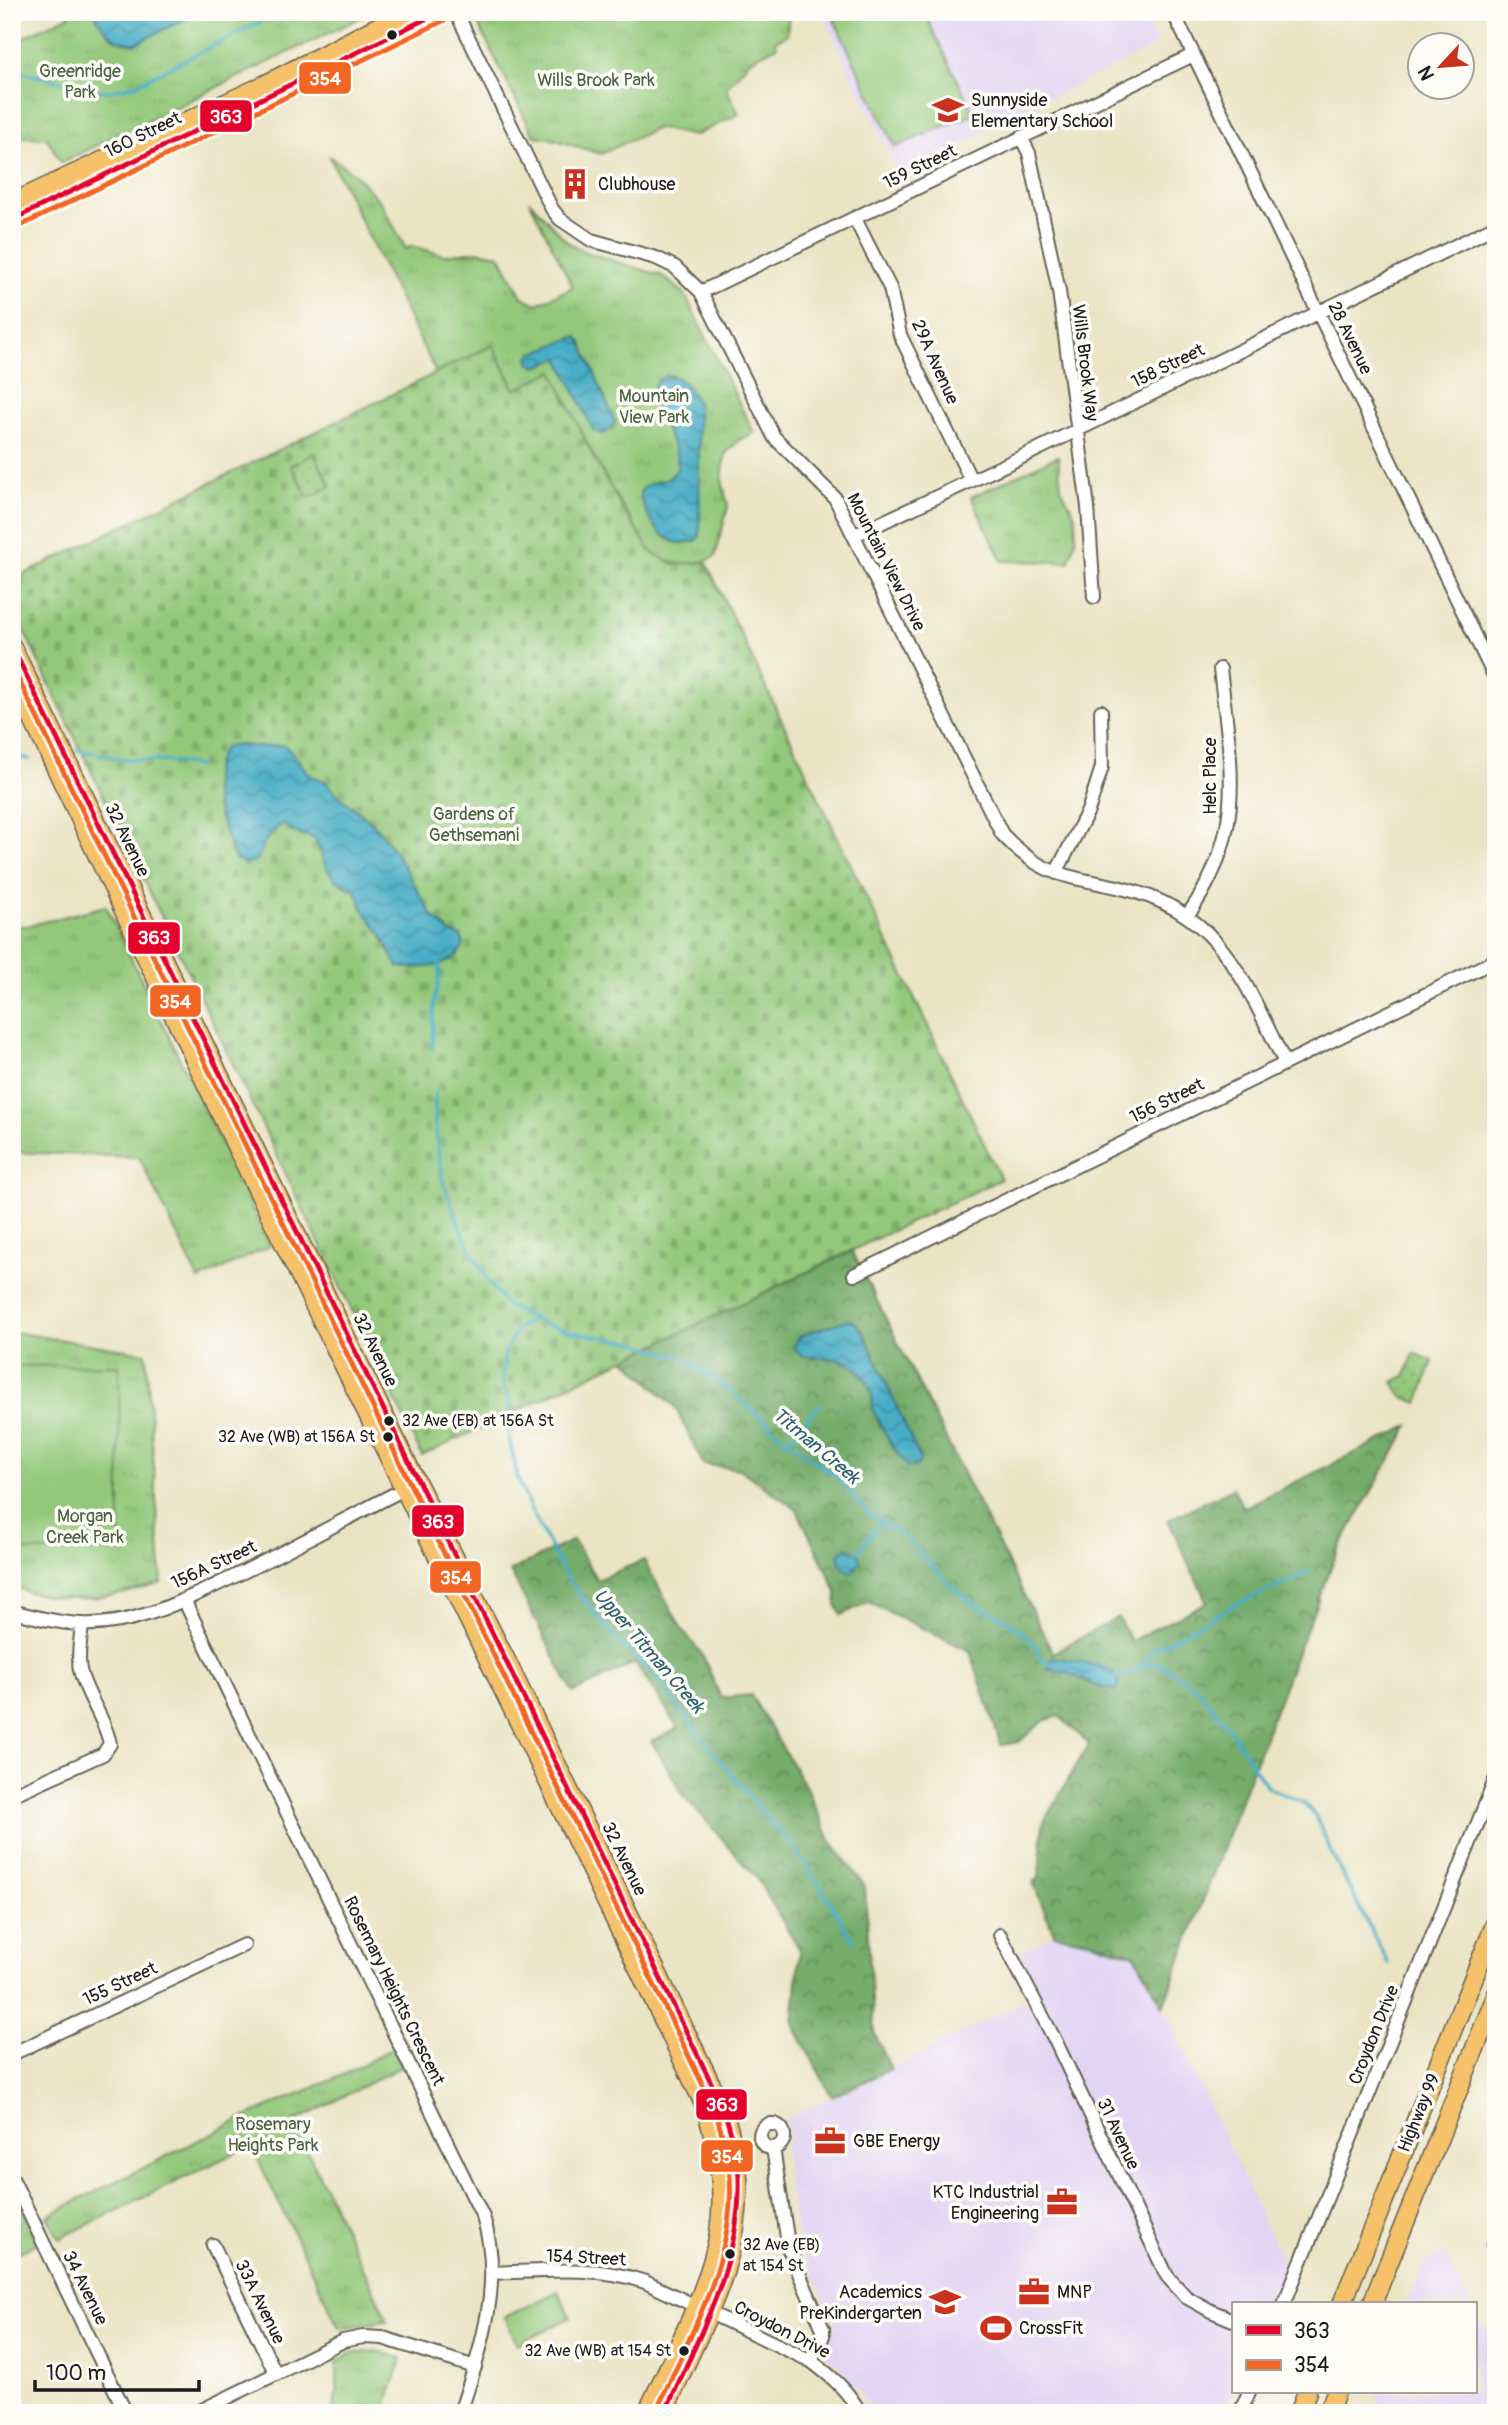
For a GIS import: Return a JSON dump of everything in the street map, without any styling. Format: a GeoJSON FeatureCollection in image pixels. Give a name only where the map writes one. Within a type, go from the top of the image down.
{"type":"FeatureCollection","features":[{"type":"Feature","properties":{"kind":"highway","name":"Highway 99"},"geometry":{"type":"LineString","coordinates":[[1343,2302],[1496,1922]]}},
{"type":"Feature","properties":{"kind":"highway","name":"Highway 99"},"geometry":{"type":"LineString","coordinates":[[1373,2302],[1496,1996]]}},
{"type":"Feature","properties":{"kind":"highway"},"geometry":{"type":"LineString","coordinates":[[1298,2413],[1306,2394]]}},
{"type":"Feature","properties":{"kind":"highway"},"geometry":{"type":"LineString","coordinates":[[1328,2413],[1335,2394]]}},
{"type":"Feature","properties":{"kind":"main road","name":"160 Street"},"geometry":{"type":"LineString","coordinates":[[12,202],[264,84],[404,12]]}},
{"type":"Feature","properties":{"kind":"main road","name":"160 Street"},"geometry":{"type":"LineString","coordinates":[[12,220],[441,12]]}},
{"type":"Feature","properties":{"kind":"main road"},"geometry":{"type":"LineString","coordinates":[[12,202],[30,201],[61,188],[72,191],[75,182],[111,163],[126,147]]}},
{"type":"Feature","properties":{"kind":"main road","name":"32 Avenue"},"geometry":{"type":"LineString","coordinates":[[12,645],[549,1785],[703,2104],[717,2156],[720,2212],[715,2249],[694,2305],[646,2413]]}},
{"type":"Feature","properties":{"kind":"main road","name":"32 Avenue"},"geometry":{"type":"LineString","coordinates":[[12,678],[209,1092],[410,1486],[514,1674],[715,2090],[731,2132],[738,2177],[733,2250],[711,2313],[665,2413]]}},
{"type":"Feature","properties":{"kind":"main road"},"geometry":{"type":"LineString","coordinates":[[549,1785],[562,1796],[587,1847],[593,1851],[597,1849]]}},
{"type":"Feature","properties":{"kind":"street","name":"Mountain View Drive"},"geometry":{"type":"LineString","coordinates":[[456,12],[552,209],[560,219],[591,240],[656,258],[676,267],[701,292],[774,437],[835,498],[1002,835],[1022,855],[1044,869],[1083,881],[1123,888],[1187,916],[1224,950],[1237,969],[1286,1063]]}},
{"type":"Feature","properties":{"kind":"street","name":"28 Avenue"},"geometry":{"type":"LineString","coordinates":[[1172,12],[1496,680]]}},
{"type":"Feature","properties":{"kind":"street","name":"159 Street"},"geometry":{"type":"LineString","coordinates":[[701,292],[1193,55]]}},
{"type":"Feature","properties":{"kind":"street","name":"Wills Brook Way"},"geometry":{"type":"LineString","coordinates":[[1021,137],[1028,153],[1059,291],[1088,507],[1094,597]]}},
{"type":"Feature","properties":{"kind":"street","name":"29A Avenue"},"geometry":{"type":"LineString","coordinates":[[855,219],[890,288],[900,335],[971,480]]}},
{"type":"Feature","properties":{"kind":"street","name":"158 Street"},"geometry":{"type":"LineString","coordinates":[[855,535],[1076,431],[1496,226]]}},
{"type":"Feature","properties":{"kind":"street","name":"Helc Place"},"geometry":{"type":"LineString","coordinates":[[1187,916],[1204,892],[1226,840],[1231,799],[1231,760],[1220,669]]}},
{"type":"Feature","properties":{"kind":"street"},"geometry":{"type":"LineString","coordinates":[[1056,873],[1088,811],[1102,767],[1101,711]]}},
{"type":"Feature","properties":{"kind":"street","name":"156 Street"},"geometry":{"type":"LineString","coordinates":[[854,1275],[1496,960]]}},
{"type":"Feature","properties":{"kind":"street","name":"156A Street"},"geometry":{"type":"LineString","coordinates":[[12,1611],[41,1619],[82,1625],[132,1619],[184,1600],[410,1486]]}},
{"type":"Feature","properties":{"kind":"street","name":"Rosemary Heights Crescent"},"geometry":{"type":"LineString","coordinates":[[184,1600],[483,2217],[489,2236],[493,2273],[490,2303],[475,2367],[460,2413]]}},
{"type":"Feature","properties":{"kind":"street"},"geometry":{"type":"LineString","coordinates":[[12,1795],[103,1754],[110,1744],[108,1731],[86,1688],[79,1667],[82,1625]]}},
{"type":"Feature","properties":{"kind":"street","name":"Croydon Drive"},"geometry":{"type":"LineString","coordinates":[[1285,2302],[1496,1778]]}},
{"type":"Feature","properties":{"kind":"street","name":"31 Avenue"},"geometry":{"type":"LineString","coordinates":[[1000,1936],[1055,2040],[1167,2276],[1186,2297],[1232,2319]]}},
{"type":"Feature","properties":{"kind":"street","name":"155 Street"},"geometry":{"type":"LineString","coordinates":[[12,2054],[244,1945]]}},
{"type":"Feature","properties":{"kind":"street"},"geometry":{"type":"LineString","coordinates":[[773,2148],[789,2250],[823,2329],[823,2336],[811,2361]]}},
{"type":"Feature","properties":{"kind":"street","name":"34 Avenue"},"geometry":{"type":"LineString","coordinates":[[12,2178],[126,2413]]}},
{"type":"Feature","properties":{"kind":"street","name":"33A Avenue"},"geometry":{"type":"LineString","coordinates":[[213,2245],[276,2374]]}},
{"type":"Feature","properties":{"kind":"street","name":"154 Street"},"geometry":{"type":"LineString","coordinates":[[493,2273],[589,2272],[628,2276],[711,2313]]}},
{"type":"Feature","properties":{"kind":"street","name":"Croydon Drive"},"geometry":{"type":"LineString","coordinates":[[711,2313],[811,2361],[832,2376],[853,2400],[860,2413]]}},
{"type":"Feature","properties":{"kind":"street"},"geometry":{"type":"LineString","coordinates":[[196,2413],[343,2341],[375,2337],[475,2367]]}},
{"type":"Feature","properties":{"kind":"street"},"geometry":{"type":"LineString","coordinates":[[1240,2413],[1248,2394]]}},
{"type":"Feature","properties":{"kind":"shaded area","name":"Sunnyside Elementary School"},"geometry":{"type":"Polygon","coordinates":[[[821,12],[1141,12],[1157,44],[900,175],[821,12]]]}},
{"type":"Feature","properties":{"kind":"shaded area"},"geometry":{"type":"Polygon","coordinates":[[[1054,1934],[1135,1955],[1163,2006],[1286,2268],[1272,2302],[1232,2302],[1232,2393],[1224,2413],[871,2413],[861,2392],[834,2361],[822,2354],[836,2324],[800,2247],[784,2151],[789,2138],[785,2122],[789,2117],[891,2069],[1039,1991],[1020,1953],[1054,1934]]]}},
{"type":"Feature","properties":{"kind":"shaded area"},"geometry":{"type":"Polygon","coordinates":[[[1444,2253],[1470,2302],[1407,2302],[1425,2263],[1444,2253]]]}},
{"type":"Feature","properties":{"kind":"shaded area"},"geometry":{"type":"Polygon","coordinates":[[[1476,2314],[1484,2329],[1496,2323],[1496,2399],[1466,2413],[1377,2413],[1378,2394],[1476,2394],[1476,2314]]]}},
{"type":"Feature","properties":{"kind":"green space","name":"Greenridge Park"},"geometry":{"type":"Polygon","coordinates":[[[69,12],[372,12],[61,163],[47,138],[21,137],[12,128],[12,43],[70,15],[69,12]]]}},
{"type":"Feature","properties":{"kind":"green space","name":"Wills Brook Park"},"geometry":{"type":"Polygon","coordinates":[[[477,12],[789,12],[787,35],[775,41],[777,46],[750,60],[726,88],[739,114],[694,136],[657,128],[601,154],[534,136],[476,20],[477,12]]]}},
{"type":"Feature","properties":{"kind":"green space"},"geometry":{"type":"Polygon","coordinates":[[[850,12],[924,12],[974,114],[895,147],[834,20],[850,12]]]}},
{"type":"Feature","properties":{"kind":"green space","name":"Mountain View Park"},"geometry":{"type":"Polygon","coordinates":[[[329,156],[357,176],[381,203],[406,249],[412,246],[444,255],[477,251],[500,255],[522,297],[537,304],[573,287],[529,200],[566,241],[583,251],[662,276],[684,293],[754,433],[739,440],[725,454],[722,480],[728,507],[715,557],[692,564],[676,563],[661,558],[649,549],[602,471],[553,372],[515,390],[493,345],[436,373],[329,156]]]}},
{"type":"Feature","properties":{"kind":"green space","name":"Gardens of Gethsemani"},"geometry":{"type":"Polygon","coordinates":[[[493,345],[515,390],[553,371],[588,446],[620,505],[652,553],[674,564],[706,562],[1001,1179],[422,1456],[12,606],[12,580],[493,345]]]}},
{"type":"Feature","properties":{"kind":"green space"},"geometry":{"type":"Polygon","coordinates":[[[314,454],[331,486],[308,498],[291,465],[314,454]]]}},
{"type":"Feature","properties":{"kind":"green space"},"geometry":{"type":"Polygon","coordinates":[[[1058,456],[1061,488],[1075,515],[1076,539],[1069,562],[1002,561],[971,497],[1058,456]]]}},
{"type":"Feature","properties":{"kind":"green space"},"geometry":{"type":"Polygon","coordinates":[[[106,906],[270,1246],[199,1280],[139,1157],[12,1152],[12,926],[27,926],[106,906]]]}},
{"type":"Feature","properties":{"kind":"green space"},"geometry":{"type":"Polygon","coordinates":[[[852,1251],[1053,1653],[1118,1617],[1131,1641],[1207,1602],[1168,1520],[1233,1488],[1243,1508],[1409,1426],[1339,1548],[1163,2006],[1135,1955],[1054,1934],[1033,1882],[1039,1878],[1043,1823],[1089,1744],[1059,1716],[1043,1721],[1019,1742],[1001,1745],[970,1651],[868,1602],[841,1615],[836,1604],[837,1592],[797,1510],[739,1469],[703,1464],[675,1407],[625,1359],[852,1251]]]}},
{"type":"Feature","properties":{"kind":"green space","name":"Morgan Creek Park"},"geometry":{"type":"Polygon","coordinates":[[[12,1332],[146,1353],[162,1583],[105,1597],[70,1599],[12,1587],[12,1332]]]}},
{"type":"Feature","properties":{"kind":"green space"},"geometry":{"type":"Polygon","coordinates":[[[1414,1353],[1433,1361],[1418,1403],[1401,1396],[1393,1382],[1405,1376],[1414,1353]]]}},
{"type":"Feature","properties":{"kind":"green space"},"geometry":{"type":"Polygon","coordinates":[[[119,1365],[120,1550],[12,1551],[12,1366],[119,1365]]]}},
{"type":"Feature","properties":{"kind":"green space"},"geometry":{"type":"Polygon","coordinates":[[[573,1540],[597,1580],[644,1560],[682,1629],[702,1654],[721,1698],[751,1695],[807,1789],[830,1840],[865,1886],[874,2032],[891,2069],[832,2097],[793,2024],[800,1950],[756,1877],[684,1796],[651,1741],[679,1728],[635,1663],[573,1693],[510,1571],[573,1540]]]}},
{"type":"Feature","properties":{"kind":"green space","name":"Rosemary Heights Park"},"geometry":{"type":"Polygon","coordinates":[[[393,2048],[402,2066],[294,2122],[388,2321],[339,2328],[251,2145],[59,2239],[47,2216],[243,2118],[343,2075],[393,2048]]]}},
{"type":"Feature","properties":{"kind":"green space"},"geometry":{"type":"Polygon","coordinates":[[[12,2190],[38,2243],[12,2256],[12,2190]]]}},
{"type":"Feature","properties":{"kind":"green space"},"geometry":{"type":"Polygon","coordinates":[[[558,2291],[571,2318],[517,2344],[505,2317],[558,2291]]]}},
{"type":"Feature","properties":{"kind":"green space"},"geometry":{"type":"Polygon","coordinates":[[[376,2351],[402,2358],[384,2413],[332,2413],[337,2394],[337,2362],[349,2354],[376,2351]]]}},
{"type":"Feature","properties":{"kind":"water"},"geometry":{"type":"Polygon","coordinates":[[[93,12],[199,12],[137,43],[129,43],[110,35],[93,12]]]}},
{"type":"Feature","properties":{"kind":"water"},"geometry":{"type":"Polygon","coordinates":[[[577,336],[615,422],[612,429],[602,434],[593,430],[559,358],[537,367],[529,363],[529,357],[533,353],[577,336]]]}},
{"type":"Feature","properties":{"kind":"water"},"geometry":{"type":"Polygon","coordinates":[[[665,376],[681,381],[698,405],[700,536],[696,541],[679,543],[658,531],[641,500],[640,492],[644,487],[669,478],[678,467],[677,457],[653,396],[655,384],[665,376]]]}},
{"type":"Feature","properties":{"kind":"water"},"geometry":{"type":"Polygon","coordinates":[[[284,745],[309,775],[325,781],[342,799],[373,823],[396,853],[432,915],[451,933],[461,936],[464,944],[460,952],[436,965],[398,967],[381,934],[362,908],[356,890],[332,876],[314,838],[290,831],[284,824],[270,835],[257,860],[247,864],[235,859],[216,802],[214,773],[225,747],[284,745]]]}},
{"type":"Feature","properties":{"kind":"water"},"geometry":{"type":"Polygon","coordinates":[[[846,1320],[854,1321],[864,1333],[920,1459],[918,1465],[908,1467],[893,1448],[874,1412],[869,1387],[856,1368],[841,1360],[806,1357],[796,1350],[800,1336],[846,1320]]]}},
{"type":"Feature","properties":{"kind":"water"},"geometry":{"type":"Polygon","coordinates":[[[846,1548],[857,1552],[861,1562],[852,1573],[840,1565],[839,1554],[846,1548]]]}},
{"type":"Feature","properties":{"kind":"water"},"geometry":{"type":"Polygon","coordinates":[[[1052,1657],[1084,1662],[1109,1670],[1116,1676],[1118,1689],[1101,1688],[1068,1673],[1047,1668],[1052,1657]]]}},
{"type":"Feature","properties":{"kind":"waterway"},"geometry":{"type":"LineString","coordinates":[[12,69],[90,90],[109,91],[135,85],[280,12]]}},
{"type":"Feature","properties":{"kind":"waterway","name":"Titman Creek"},"geometry":{"type":"LineString","coordinates":[[77,750],[122,759],[199,766]]}},
{"type":"Feature","properties":{"kind":"waterway","name":"Titman Creek"},"geometry":{"type":"LineString","coordinates":[[12,751],[19,757],[29,759]]}},
{"type":"Feature","properties":{"kind":"waterway"},"geometry":{"type":"LineString","coordinates":[[432,1049],[439,963]]}},
{"type":"Feature","properties":{"kind":"waterway","name":"Titman Creek"},"geometry":{"type":"LineString","coordinates":[[435,1093],[435,1123],[442,1179],[471,1250],[488,1281],[507,1306],[545,1324],[571,1332],[632,1342],[678,1356],[692,1364],[728,1389],[782,1436],[839,1479],[869,1514],[906,1538],[952,1587],[976,1606],[998,1615],[1018,1629],[1035,1645],[1040,1657],[1051,1665]]}},
{"type":"Feature","properties":{"kind":"waterway","name":"Upper Titman Creek"},"geometry":{"type":"LineString","coordinates":[[533,1319],[518,1328],[505,1351],[502,1385],[509,1400],[509,1438],[518,1479],[531,1510],[563,1571],[579,1594],[619,1642],[655,1676],[710,1748],[791,1843],[853,1940]]}},
{"type":"Feature","properties":{"kind":"waterway"},"geometry":{"type":"LineString","coordinates":[[788,1441],[820,1404]]}},
{"type":"Feature","properties":{"kind":"waterway"},"geometry":{"type":"LineString","coordinates":[[857,1552],[881,1522]]}},
{"type":"Feature","properties":{"kind":"waterway","name":"Titman Creek"},"geometry":{"type":"LineString","coordinates":[[1113,1677],[1126,1675],[1145,1665],[1151,1651],[1236,1604],[1309,1571]]}},
{"type":"Feature","properties":{"kind":"waterway"},"geometry":{"type":"LineString","coordinates":[[1145,1665],[1160,1664],[1197,1688],[1230,1730],[1267,1787],[1304,1803],[1315,1815],[1388,1963]]}},
{"type":"Feature","properties":{"kind":"transit line","name":"363"},"geometry":{"type":"LineString","coordinates":[[12,220],[440,12]]}},
{"type":"Feature","properties":{"kind":"transit line","name":"354"},"geometry":{"type":"LineString","coordinates":[[16,228],[445,20]]}},
{"type":"Feature","properties":{"kind":"transit line","name":"363"},"geometry":{"type":"LineString","coordinates":[[12,646],[724,2109],[739,2178],[733,2239],[716,2298],[665,2413]]}},
{"type":"Feature","properties":{"kind":"transit line","name":"354"},"geometry":{"type":"LineString","coordinates":[[12,666],[716,2112],[730,2175],[726,2237],[708,2296],[657,2410]]}},
{"type":"Feature","properties":{"kind":"place","name":"Sunnyside Elementary School"},"geometry":{"type":"Point","coordinates":[948,110]}},
{"type":"Feature","properties":{"kind":"place","name":"Clubhouse"},"geometry":{"type":"Point","coordinates":[575,184]}},
{"type":"Feature","properties":{"kind":"place","name":"32 Ave (EB) at 156A St"},"geometry":{"type":"Point","coordinates":[389,1421]}},
{"type":"Feature","properties":{"kind":"place","name":"32 Ave (WB) at 156A St"},"geometry":{"type":"Point","coordinates":[388,1437]}},
{"type":"Feature","properties":{"kind":"place","name":"GBE Energy"},"geometry":{"type":"Point","coordinates":[830,2141]}},
{"type":"Feature","properties":{"kind":"place","name":"KTC Industrial Engineering"},"geometry":{"type":"Point","coordinates":[1062,2202]}},
{"type":"Feature","properties":{"kind":"place","name":"32 Ave (EB) at 154 St"},"geometry":{"type":"Point","coordinates":[730,2254]}},
{"type":"Feature","properties":{"kind":"place","name":"MNP"},"geometry":{"type":"Point","coordinates":[1034,2292]}},
{"type":"Feature","properties":{"kind":"place","name":"Academics PreKindergarten"},"geometry":{"type":"Point","coordinates":[945,2302]}},
{"type":"Feature","properties":{"kind":"place","name":"CrossFit"},"geometry":{"type":"Point","coordinates":[996,2328]}},
{"type":"Feature","properties":{"kind":"place","name":"32 Ave (WB) at 154 St"},"geometry":{"type":"Point","coordinates":[684,2351]}}]}
